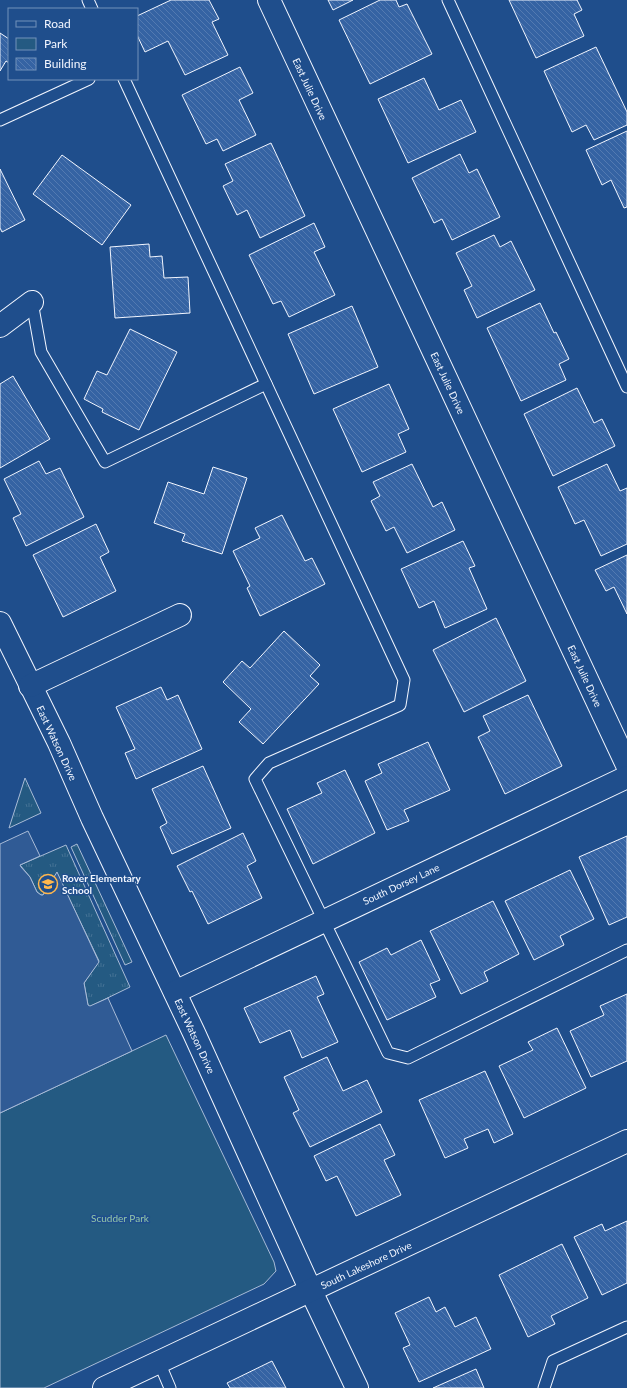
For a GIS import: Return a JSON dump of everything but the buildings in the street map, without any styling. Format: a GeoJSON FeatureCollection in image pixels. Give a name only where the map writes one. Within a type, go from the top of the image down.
{"type":"FeatureCollection","features":[{"type":"Feature","properties":{"kind":"street","name":"East Julie Drive"},"geometry":{"type":"LineString","coordinates":[[269,0],[627,765]]}},
{"type":"Feature","properties":{"kind":"street"},"geometry":{"type":"LineString","coordinates":[[0,326],[32,302]]}},
{"type":"Feature","properties":{"kind":"street"},"geometry":{"type":"LineString","coordinates":[[30,686],[180,615]]}},
{"type":"Feature","properties":{"kind":"street","name":"East Watson Drive"},"geometry":{"type":"LineString","coordinates":[[0,623],[59,743],[92,818],[175,992],[311,1291],[357,1388]]}},
{"type":"Feature","properties":{"kind":"street","name":"South Dorsey Lane"},"geometry":{"type":"LineString","coordinates":[[175,992],[627,777]]}},
{"type":"Feature","properties":{"kind":"street","name":"South Lakeshore Drive"},"geometry":{"type":"LineString","coordinates":[[104,1388],[627,1141]]}},
{"type":"Feature","properties":{"kind":"lane"},"geometry":{"type":"LineString","coordinates":[[448,0],[627,387]]}},
{"type":"Feature","properties":{"kind":"lane"},"geometry":{"type":"LineString","coordinates":[[0,120],[87,80]]}},
{"type":"Feature","properties":{"kind":"lane"},"geometry":{"type":"LineString","coordinates":[[124,80],[404,680],[400,705],[269,763],[255,779],[323,922],[388,1053],[408,1058],[627,950]]}},
{"type":"Feature","properties":{"kind":"lane"},"geometry":{"type":"LineString","coordinates":[[32,302],[41,352],[105,462],[266,384]]}},
{"type":"Feature","properties":{"kind":"lane"},"geometry":{"type":"LineString","coordinates":[[544,1388],[553,1361],[627,1327]]}},
{"type":"Feature","properties":{"kind":"lane"},"geometry":{"type":"LineString","coordinates":[[158,1362],[170,1388]]}},
{"type":"Feature","properties":{"kind":"green space"},"geometry":{"type":"Polygon","coordinates":[[[25,778],[41,813],[9,828],[25,778]]]}},
{"type":"Feature","properties":{"kind":"green space"},"geometry":{"type":"Polygon","coordinates":[[[77,844],[132,962],[125,965],[71,847],[77,844]]]}},
{"type":"Feature","properties":{"kind":"green space"},"geometry":{"type":"Polygon","coordinates":[[[66,845],[130,987],[89,1007],[84,983],[99,961],[57,873],[43,895],[41,895],[37,892],[30,877],[20,865],[66,845]]]}},
{"type":"Feature","properties":{"kind":"green space","name":"Scudder Park"},"geometry":{"type":"Polygon","coordinates":[[[166,1035],[274,1262],[276,1271],[264,1284],[44,1388],[0,1388],[0,1113],[166,1035]]]}},
{"type":"Feature","properties":{"kind":"shaded area"},"geometry":{"type":"Polygon","coordinates":[[[28,831],[40,856],[20,865],[30,877],[37,892],[41,895],[43,895],[57,872],[99,962],[84,983],[88,1005],[90,1006],[108,998],[132,1051],[0,1113],[0,844],[28,831]]]}},
{"type":"Feature","properties":{"kind":"place","name":"Rover Elementary School"},"geometry":{"type":"Point","coordinates":[48,884]}}]}
